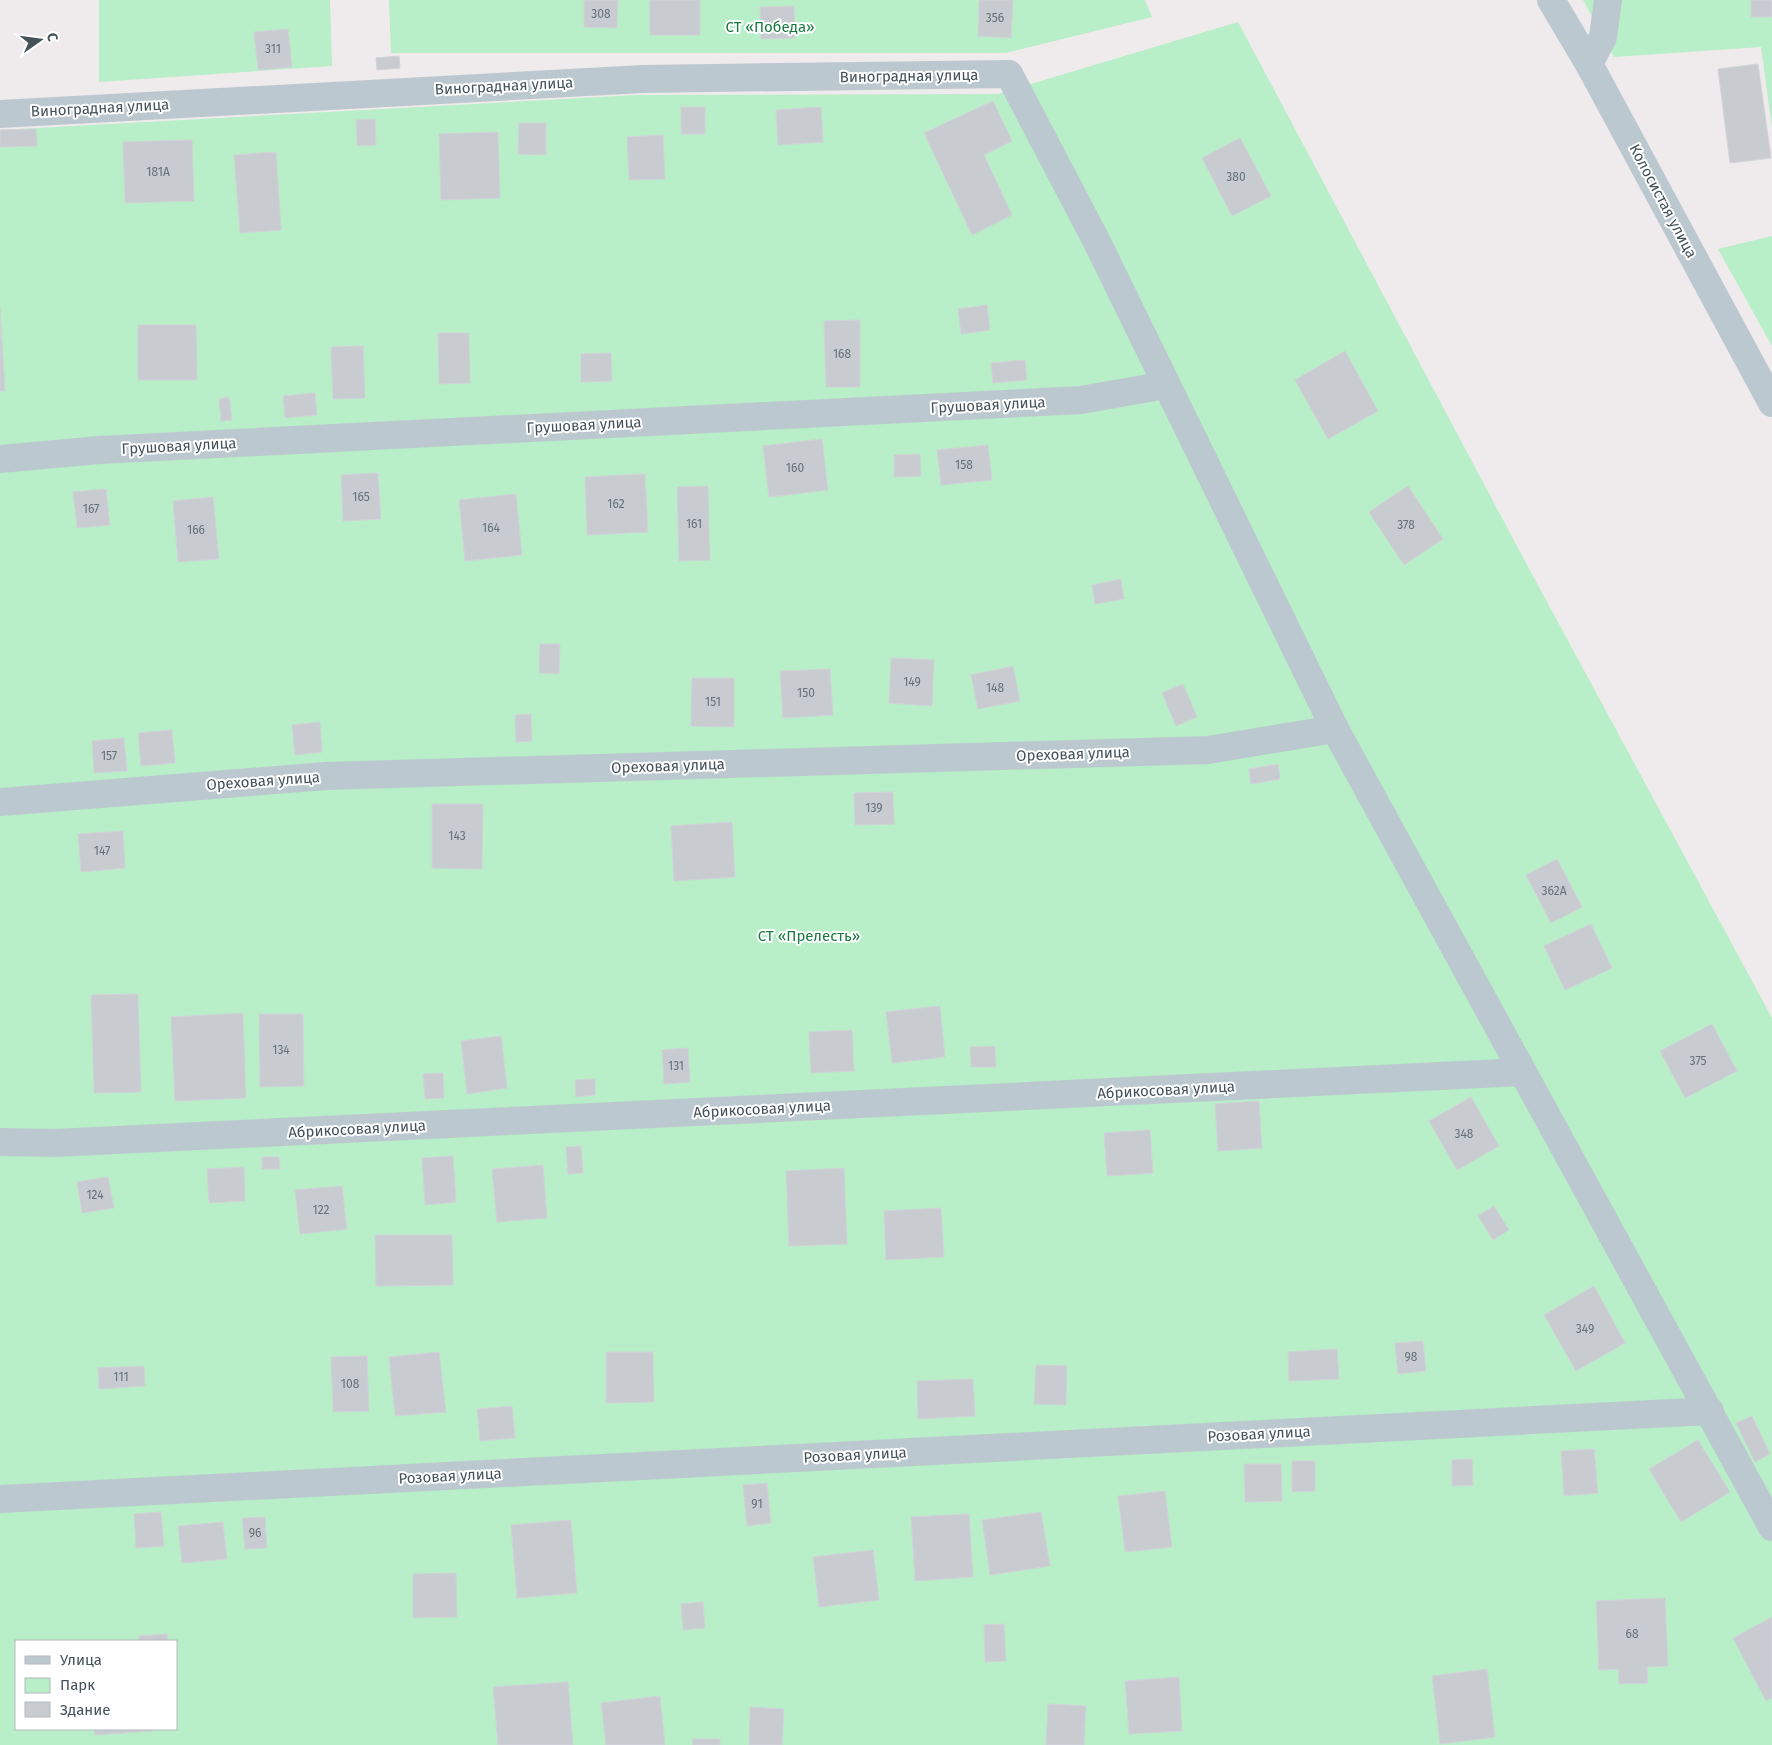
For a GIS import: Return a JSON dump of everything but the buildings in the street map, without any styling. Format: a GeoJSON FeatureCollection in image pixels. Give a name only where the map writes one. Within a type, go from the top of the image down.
{"type":"FeatureCollection","features":[{"type":"Feature","properties":{"kind":"street","name":"Колосистая улица"},"geometry":{"type":"LineString","coordinates":[[1551,0],[1589,64],[1772,403]]}},
{"type":"Feature","properties":{"kind":"street"},"geometry":{"type":"LineString","coordinates":[[1589,64],[1603,37],[1608,0]]}},
{"type":"Feature","properties":{"kind":"street","name":"Виноградная улица"},"geometry":{"type":"LineString","coordinates":[[0,114],[643,79],[1009,74],[1097,242],[1166,385]]}},
{"type":"Feature","properties":{"kind":"street"},"geometry":{"type":"LineString","coordinates":[[1166,385],[1335,729],[1710,1410],[1772,1527]]}},
{"type":"Feature","properties":{"kind":"street","name":"Грушовая улица"},"geometry":{"type":"LineString","coordinates":[[0,459],[99,450],[1080,400],[1166,385]]}},
{"type":"Feature","properties":{"kind":"street","name":"Ореховая улица"},"geometry":{"type":"LineString","coordinates":[[0,802],[326,776],[1208,750],[1335,729]]}},
{"type":"Feature","properties":{"kind":"street","name":"Абрикосовая улица"},"geometry":{"type":"LineString","coordinates":[[0,1142],[66,1143],[1523,1072]]}},
{"type":"Feature","properties":{"kind":"street","name":"Розовая улица"},"geometry":{"type":"LineString","coordinates":[[0,1499],[1710,1410]]}},
{"type":"Feature","properties":{"kind":"green space"},"geometry":{"type":"Polygon","coordinates":[[[99,0],[330,0],[332,66],[99,82],[99,0]]]}},
{"type":"Feature","properties":{"kind":"green space","name":"СТ «Победа»"},"geometry":{"type":"Polygon","coordinates":[[[389,0],[1145,0],[1152,17],[1006,53],[391,53],[389,0]]]}},
{"type":"Feature","properties":{"kind":"green space"},"geometry":{"type":"Polygon","coordinates":[[[1583,0],[1772,0],[1772,128],[1761,47],[1614,57],[1583,0]]]}},
{"type":"Feature","properties":{"kind":"green space","name":"СТ «Прелесть»"},"geometry":{"type":"Polygon","coordinates":[[[1238,22],[1526,563],[1772,1018],[1772,1745],[0,1745],[0,130],[637,95],[998,94],[1238,22]]]}},
{"type":"Feature","properties":{"kind":"green space"},"geometry":{"type":"Polygon","coordinates":[[[1772,236],[1772,346],[1718,249],[1772,236]]]}}]}
